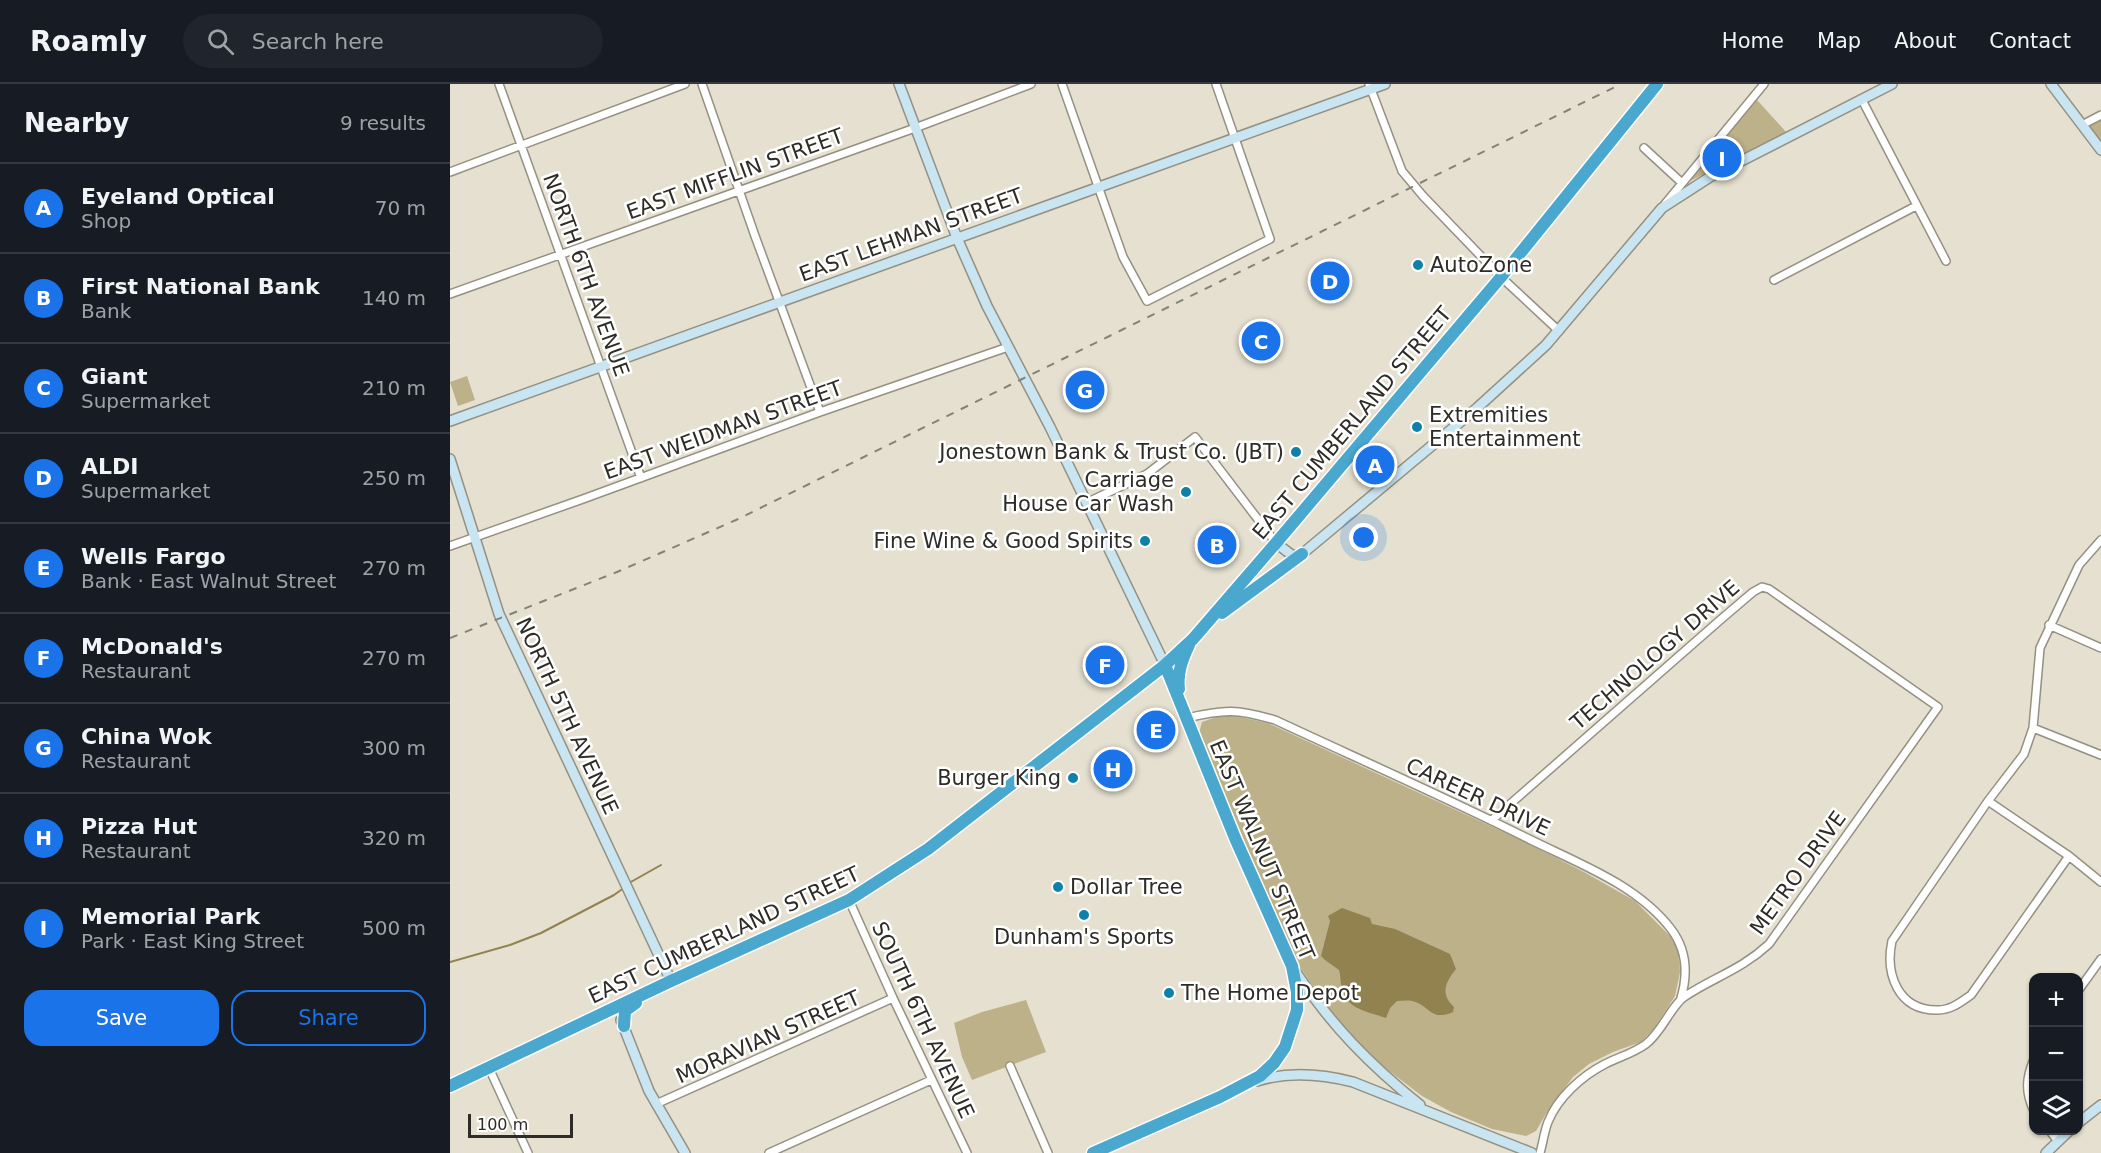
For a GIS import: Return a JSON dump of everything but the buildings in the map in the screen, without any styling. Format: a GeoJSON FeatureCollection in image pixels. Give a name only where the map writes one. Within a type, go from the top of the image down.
{"type":"FeatureCollection","features":[{"type":"Feature","properties":{"kind":"highway","name":"EAST CUMBERLAND STREET"},"geometry":{"type":"LineString","coordinates":[[450,1086],[849,900],[923,853],[1165,665],[1193,639],[1501,278],[1655,86]]}},
{"type":"Feature","properties":{"kind":"highway"},"geometry":{"type":"LineString","coordinates":[[1204,626],[1302,554]]}},
{"type":"Feature","properties":{"kind":"highway"},"geometry":{"type":"LineString","coordinates":[[1181,702],[1179,675],[1182,660],[1193,639]]}},
{"type":"Feature","properties":{"kind":"highway","name":"EAST WALNUT STREET"},"geometry":{"type":"LineString","coordinates":[[1095,1153],[1260,1076],[1274,1063],[1290,1034],[1297,1010],[1297,992],[1292,966],[1240,848],[1165,665]]}},
{"type":"Feature","properties":{"kind":"highway"},"geometry":{"type":"LineString","coordinates":[[624,1026],[624,1016],[629,1006],[667,988],[671,981]]}},
{"type":"Feature","properties":{"kind":"street","name":"NORTH 6TH AVENUE"},"geometry":{"type":"LineString","coordinates":[[499,84],[641,478]]}},
{"type":"Feature","properties":{"kind":"street"},"geometry":{"type":"LineString","coordinates":[[450,172],[685,84]]}},
{"type":"Feature","properties":{"kind":"street"},"geometry":{"type":"LineString","coordinates":[[702,84],[820,412]]}},
{"type":"Feature","properties":{"kind":"street"},"geometry":{"type":"LineString","coordinates":[[899,84],[957,238],[1008,347],[1165,665]]}},
{"type":"Feature","properties":{"kind":"street","name":"EAST MIFFLIN STREET"},"geometry":{"type":"LineString","coordinates":[[450,294],[915,128],[1031,84]]}},
{"type":"Feature","properties":{"kind":"street"},"geometry":{"type":"LineString","coordinates":[[1062,84],[1123,257],[1147,302],[1270,239],[1216,84]]}},
{"type":"Feature","properties":{"kind":"street","name":"EAST LEHMAN STREET"},"geometry":{"type":"LineString","coordinates":[[450,421],[1235,139],[1370,87],[1385,84]]}},
{"type":"Feature","properties":{"kind":"street"},"geometry":{"type":"LineString","coordinates":[[1086,503],[1148,474],[1195,437],[1276,543],[1293,556],[1302,554],[1477,408],[1559,331],[1764,84]]}},
{"type":"Feature","properties":{"kind":"street"},"geometry":{"type":"LineString","coordinates":[[1662,208],[1710,177],[1892,84]]}},
{"type":"Feature","properties":{"kind":"street"},"geometry":{"type":"LineString","coordinates":[[2051,84],[2101,150]]}},
{"type":"Feature","properties":{"kind":"street"},"geometry":{"type":"LineString","coordinates":[[1370,87],[1402,171],[1501,278],[1559,331]]}},
{"type":"Feature","properties":{"kind":"street"},"geometry":{"type":"LineString","coordinates":[[1862,99],[1946,261]]}},
{"type":"Feature","properties":{"kind":"street"},"geometry":{"type":"LineString","coordinates":[[2082,125],[2101,115]]}},
{"type":"Feature","properties":{"kind":"street"},"geometry":{"type":"LineString","coordinates":[[1644,148],[1682,183]]}},
{"type":"Feature","properties":{"kind":"street"},"geometry":{"type":"LineString","coordinates":[[1774,280],[1916,206]]}},
{"type":"Feature","properties":{"kind":"street","name":"EAST WEIDMAN STREET"},"geometry":{"type":"LineString","coordinates":[[450,546],[820,412],[1008,347]]}},
{"type":"Feature","properties":{"kind":"street","name":"NORTH 5TH AVENUE"},"geometry":{"type":"LineString","coordinates":[[450,459],[499,614],[671,981]]}},
{"type":"Feature","properties":{"kind":"street"},"geometry":{"type":"LineString","coordinates":[[2069,856],[1971,995],[1955,1006],[1938,1010],[1910,1002],[1898,990],[1889,967],[1892,941],[1988,801],[2024,754],[2033,728],[2040,648],[2079,565],[2098,550],[2101,540]]}},
{"type":"Feature","properties":{"kind":"street","name":"TECHNOLOGY DRIVE"},"geometry":{"type":"LineString","coordinates":[[1492,820],[1736,606],[1762,587],[1769,589],[1938,707]]}},
{"type":"Feature","properties":{"kind":"street"},"geometry":{"type":"LineString","coordinates":[[2049,625],[2101,648]]}},
{"type":"Feature","properties":{"kind":"street","name":"METRO DRIVE"},"geometry":{"type":"LineString","coordinates":[[1540,1153],[1548,1123],[1569,1091],[1588,1074],[1644,1045],[1655,1036],[1681,999],[1736,970],[1769,944],[1938,707]]}},
{"type":"Feature","properties":{"kind":"street","name":"CAREER DRIVE"},"geometry":{"type":"LineString","coordinates":[[1187,718],[1232,710],[1275,720],[1492,820],[1610,879],[1652,909],[1680,942],[1685,982],[1681,999]]}},
{"type":"Feature","properties":{"kind":"street"},"geometry":{"type":"LineString","coordinates":[[2033,728],[2101,755]]}},
{"type":"Feature","properties":{"kind":"street"},"geometry":{"type":"LineString","coordinates":[[1988,801],[2069,856],[2101,882]]}},
{"type":"Feature","properties":{"kind":"street","name":"SOUTH 6TH AVENUE"},"geometry":{"type":"LineString","coordinates":[[849,900],[893,999],[967,1153]]}},
{"type":"Feature","properties":{"kind":"street"},"geometry":{"type":"LineString","coordinates":[[2083,985],[2101,959]]}},
{"type":"Feature","properties":{"kind":"street"},"geometry":{"type":"LineString","coordinates":[[1292,966],[1327,1015],[1358,1052],[1426,1111]]}},
{"type":"Feature","properties":{"kind":"street","name":"MORAVIAN STREET"},"geometry":{"type":"LineString","coordinates":[[656,1104],[893,999]]}},
{"type":"Feature","properties":{"kind":"street"},"geometry":{"type":"LineString","coordinates":[[617,1007],[656,1104],[685,1153]]}},
{"type":"Feature","properties":{"kind":"street"},"geometry":{"type":"LineString","coordinates":[[1010,1066],[1048,1153]]}},
{"type":"Feature","properties":{"kind":"street"},"geometry":{"type":"LineString","coordinates":[[489,1068],[528,1153]]}},
{"type":"Feature","properties":{"kind":"street"},"geometry":{"type":"LineString","coordinates":[[2029,1071],[2027,1076],[2029,1099]]}},
{"type":"Feature","properties":{"kind":"street"},"geometry":{"type":"LineString","coordinates":[[1246,1084],[1271,1076],[1308,1074],[1330,1076],[1353,1082],[1532,1153]]}},
{"type":"Feature","properties":{"kind":"street"},"geometry":{"type":"LineString","coordinates":[[769,1153],[932,1080]]}},
{"type":"Feature","properties":{"kind":"street"},"geometry":{"type":"LineString","coordinates":[[2083,1120],[2101,1105]]}},
{"type":"Feature","properties":{"kind":"street"},"geometry":{"type":"LineString","coordinates":[[2053,1135],[2058,1141]]}},
{"type":"Feature","properties":{"kind":"street"},"geometry":{"type":"LineString","coordinates":[[2046,1153],[2065,1135]]}},
{"type":"Feature","properties":{"kind":"shaded area"},"geometry":{"type":"Polygon","coordinates":[[[1757,100],[1787,133],[1686,183],[1757,100]]]}},
{"type":"Feature","properties":{"kind":"shaded area"},"geometry":{"type":"Polygon","coordinates":[[[2101,115],[2101,150],[2082,125],[2101,115]]]}},
{"type":"Feature","properties":{"kind":"shaded area"},"geometry":{"type":"Polygon","coordinates":[[[467,376],[475,400],[458,406],[450,382],[467,376]]]}},
{"type":"Feature","properties":{"kind":"shaded area"},"geometry":{"type":"Polygon","coordinates":[[[1222,715],[1268,723],[1523,841],[1635,901],[1673,939],[1678,952],[1680,972],[1675,996],[1654,1029],[1641,1042],[1589,1064],[1573,1077],[1536,1131],[1526,1136],[1492,1129],[1451,1112],[1422,1096],[1380,1064],[1350,1035],[1330,1011],[1295,960],[1213,774],[1199,733],[1202,722],[1222,715]]]}},
{"type":"Feature","properties":{"kind":"shaded area"},"geometry":{"type":"Polygon","coordinates":[[[1342,908],[1370,918],[1372,924],[1395,929],[1450,954],[1456,969],[1449,979],[1446,993],[1454,1007],[1453,1012],[1439,1015],[1412,1001],[1397,1001],[1390,1008],[1386,1018],[1359,1009],[1348,1001],[1344,996],[1339,970],[1321,956],[1330,921],[1328,916],[1342,908]]]}},
{"type":"Feature","properties":{"kind":"shaded area"},"geometry":{"type":"Polygon","coordinates":[[[1026,1000],[1046,1052],[972,1080],[962,1057],[954,1023],[982,1012],[1026,1000]]]}},
{"type":"Feature","properties":{"kind":"waterway"},"geometry":{"type":"LineString","coordinates":[[629,883],[661,865]]}},
{"type":"Feature","properties":{"kind":"waterway"},"geometry":{"type":"LineString","coordinates":[[450,962],[510,945],[541,933],[625,887]]}},
{"type":"Feature","properties":{"kind":"railway"},"geometry":{"type":"LineString","coordinates":[[450,638],[617,572],[736,520],[1621,84]]}},
{"type":"Feature","properties":{"kind":"place","name":"Memorial Park"},"geometry":{"type":"Point","coordinates":[1722,158]}},
{"type":"Feature","properties":{"kind":"place","name":"AutoZone"},"geometry":{"type":"Point","coordinates":[1418,265]}},
{"type":"Feature","properties":{"kind":"place","name":"ALDI"},"geometry":{"type":"Point","coordinates":[1330,281]}},
{"type":"Feature","properties":{"kind":"place","name":"Giant"},"geometry":{"type":"Point","coordinates":[1261,341]}},
{"type":"Feature","properties":{"kind":"place","name":"China Wok"},"geometry":{"type":"Point","coordinates":[1085,390]}},
{"type":"Feature","properties":{"kind":"place","name":"Extremities Entertainment"},"geometry":{"type":"Point","coordinates":[1417,427]}},
{"type":"Feature","properties":{"kind":"place","name":"Jonestown Bank & Trust Co. (JBT)"},"geometry":{"type":"Point","coordinates":[1296,452]}},
{"type":"Feature","properties":{"kind":"place","name":"Eyeland Optical"},"geometry":{"type":"Point","coordinates":[1375,465]}},
{"type":"Feature","properties":{"kind":"place","name":"Carriage House Car Wash"},"geometry":{"type":"Point","coordinates":[1186,492]}},
{"type":"Feature","properties":{"kind":"place","name":"Fine Wine & Good Spirits"},"geometry":{"type":"Point","coordinates":[1145,541]}},
{"type":"Feature","properties":{"kind":"place","name":"First National Bank"},"geometry":{"type":"Point","coordinates":[1217,545]}},
{"type":"Feature","properties":{"kind":"place","name":"McDonald's"},"geometry":{"type":"Point","coordinates":[1105,665]}},
{"type":"Feature","properties":{"kind":"place","name":"Wells Fargo"},"geometry":{"type":"Point","coordinates":[1156,730]}},
{"type":"Feature","properties":{"kind":"place","name":"Pizza Hut"},"geometry":{"type":"Point","coordinates":[1113,769]}},
{"type":"Feature","properties":{"kind":"place","name":"Burger King"},"geometry":{"type":"Point","coordinates":[1073,778]}},
{"type":"Feature","properties":{"kind":"place","name":"Dollar Tree"},"geometry":{"type":"Point","coordinates":[1058,887]}},
{"type":"Feature","properties":{"kind":"place","name":"Dunham's Sports"},"geometry":{"type":"Point","coordinates":[1084,915]}},
{"type":"Feature","properties":{"kind":"place","name":"The Home Depot"},"geometry":{"type":"Point","coordinates":[1169,993]}}]}
